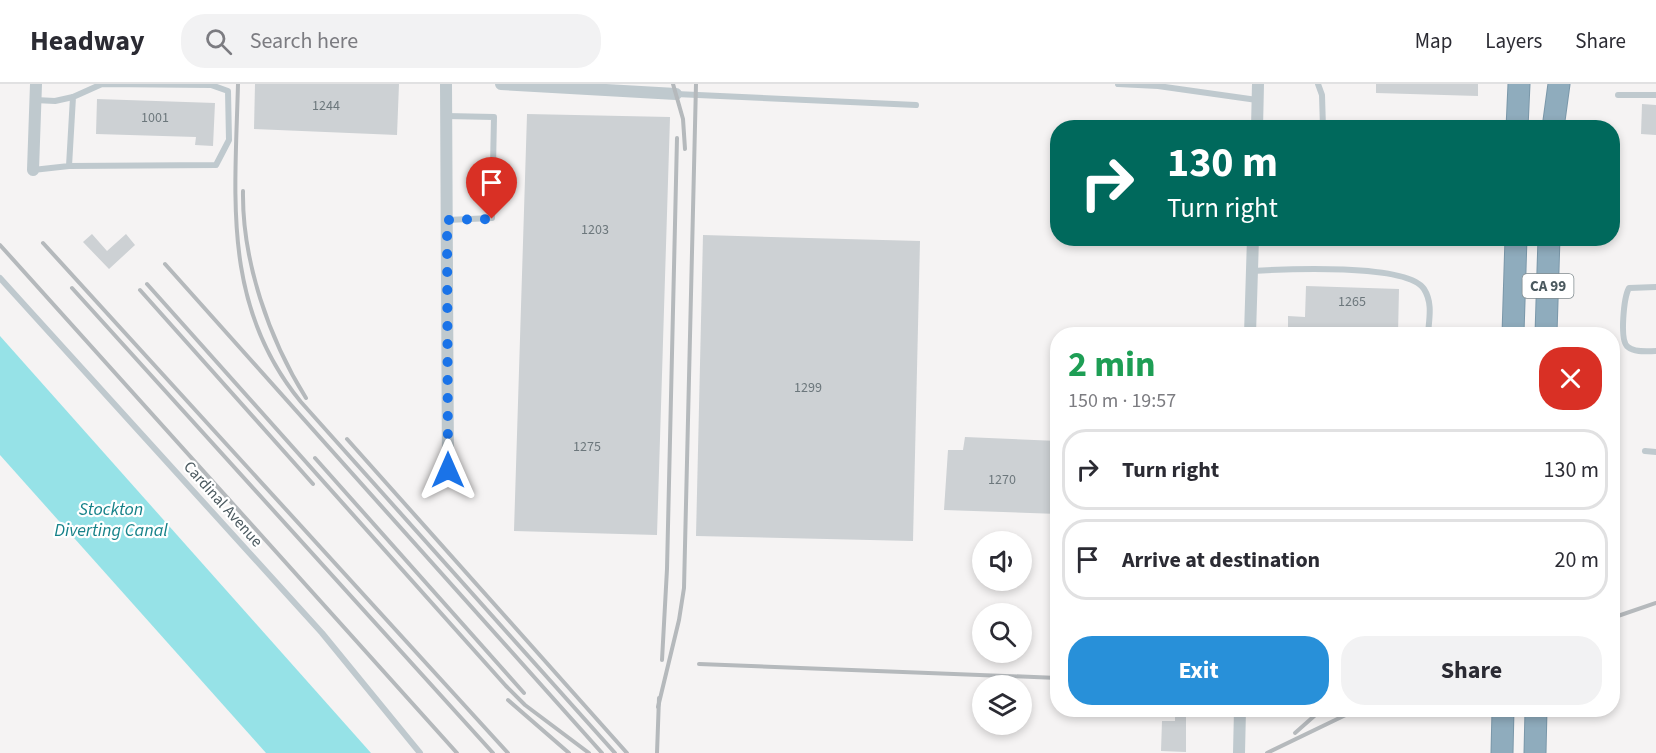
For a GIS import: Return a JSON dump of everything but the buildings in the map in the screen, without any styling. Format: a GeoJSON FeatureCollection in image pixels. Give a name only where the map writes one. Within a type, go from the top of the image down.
{"type":"FeatureCollection","features":[{"type":"Feature","properties":{"kind":"highway"},"geometry":{"type":"LineString","coordinates":[[1517,120],[1519,84]]}},
{"type":"Feature","properties":{"kind":"highway"},"geometry":{"type":"LineString","coordinates":[[1552,120],[1554,84]]}},
{"type":"Feature","properties":{"kind":"highway"},"geometry":{"type":"LineString","coordinates":[[1553,120],[1559,84]]}},
{"type":"Feature","properties":{"kind":"highway","name":"CA 99"},"geometry":{"type":"LineString","coordinates":[[1513,327],[1516,246]]}},
{"type":"Feature","properties":{"kind":"highway","name":"CA 99"},"geometry":{"type":"LineString","coordinates":[[1546,327],[1549,246]]}},
{"type":"Feature","properties":{"kind":"highway"},"geometry":{"type":"LineString","coordinates":[[1502,753],[1503,717]]}},
{"type":"Feature","properties":{"kind":"highway"},"geometry":{"type":"LineString","coordinates":[[1534,753],[1536,717]]}},
{"type":"Feature","properties":{"kind":"street"},"geometry":{"type":"LineString","coordinates":[[33,170],[36,84]]}},
{"type":"Feature","properties":{"kind":"street"},"geometry":{"type":"LineString","coordinates":[[446,84],[448,470]]}},
{"type":"Feature","properties":{"kind":"street"},"geometry":{"type":"LineString","coordinates":[[501,84],[676,94]]}},
{"type":"Feature","properties":{"kind":"street"},"geometry":{"type":"LineString","coordinates":[[1257,120],[1258,84]]}},
{"type":"Feature","properties":{"kind":"street"},"geometry":{"type":"LineString","coordinates":[[1250,327],[1253,246]]}},
{"type":"Feature","properties":{"kind":"street"},"geometry":{"type":"LineString","coordinates":[[1239,753],[1240,717]]}},
{"type":"Feature","properties":{"kind":"lane"},"geometry":{"type":"LineString","coordinates":[[33,170],[69,166],[216,165],[229,140],[228,91],[211,85],[102,84],[73,98],[55,101],[35,100]]}},
{"type":"Feature","properties":{"kind":"lane"},"geometry":{"type":"LineString","coordinates":[[1118,84],[1158,86],[1258,100]]}},
{"type":"Feature","properties":{"kind":"lane"},"geometry":{"type":"LineString","coordinates":[[1318,84],[1324,107],[1323,120]]}},
{"type":"Feature","properties":{"kind":"lane"},"geometry":{"type":"LineString","coordinates":[[676,94],[916,105]]}},
{"type":"Feature","properties":{"kind":"lane"},"geometry":{"type":"LineString","coordinates":[[1618,95],[1656,95]]}},
{"type":"Feature","properties":{"kind":"lane"},"geometry":{"type":"LineString","coordinates":[[69,166],[73,98]]}},
{"type":"Feature","properties":{"kind":"lane"},"geometry":{"type":"LineString","coordinates":[[446,116],[494,117],[492,219],[447,220]]}},
{"type":"Feature","properties":{"kind":"lane"},"geometry":{"type":"LineString","coordinates":[[1252,271],[1373,271],[1408,276],[1423,287],[1430,301],[1428,327]]}},
{"type":"Feature","properties":{"kind":"lane","name":"Cardinal Avenue"},"geometry":{"type":"LineString","coordinates":[[0,278],[322,633],[420,753]]}},
{"type":"Feature","properties":{"kind":"lane"},"geometry":{"type":"LineString","coordinates":[[1656,287],[1629,288],[1624,295],[1623,340],[1627,347],[1636,351],[1656,351]]}},
{"type":"Feature","properties":{"kind":"lane"},"geometry":{"type":"LineString","coordinates":[[1645,452],[1656,452]]}},
{"type":"Feature","properties":{"kind":"water","name":"Stockton Diverting Canal"},"geometry":{"type":"Polygon","coordinates":[[[0,336],[371,753],[266,753],[0,455],[0,336]]]}},
{"type":"Feature","properties":{"kind":"railway"},"geometry":{"type":"LineString","coordinates":[[238,84],[235,169],[239,250],[246,290],[257,328],[275,365],[301,402],[615,753]]}},
{"type":"Feature","properties":{"kind":"railway"},"geometry":{"type":"LineString","coordinates":[[673,84],[683,119],[685,149]]}},
{"type":"Feature","properties":{"kind":"railway"},"geometry":{"type":"LineString","coordinates":[[658,707],[679,620],[684,588],[696,84]]}},
{"type":"Feature","properties":{"kind":"railway"},"geometry":{"type":"LineString","coordinates":[[662,660],[667,569],[677,138]]}},
{"type":"Feature","properties":{"kind":"railway"},"geometry":{"type":"LineString","coordinates":[[243,191],[247,245],[260,299],[280,351],[306,398]]}},
{"type":"Feature","properties":{"kind":"railway"},"geometry":{"type":"LineString","coordinates":[[43,243],[508,753]]}},
{"type":"Feature","properties":{"kind":"railway"},"geometry":{"type":"LineString","coordinates":[[0,245],[457,753]]}},
{"type":"Feature","properties":{"kind":"railway"},"geometry":{"type":"LineString","coordinates":[[165,264],[602,753]]}},
{"type":"Feature","properties":{"kind":"railway"},"geometry":{"type":"LineString","coordinates":[[147,284],[506,686],[525,705],[589,753]]}},
{"type":"Feature","properties":{"kind":"railway"},"geometry":{"type":"LineString","coordinates":[[72,288],[493,753]]}},
{"type":"Feature","properties":{"kind":"railway"},"geometry":{"type":"LineString","coordinates":[[140,290],[313,484]]}},
{"type":"Feature","properties":{"kind":"railway"},"geometry":{"type":"LineString","coordinates":[[347,439],[627,753]]}},
{"type":"Feature","properties":{"kind":"railway"},"geometry":{"type":"LineString","coordinates":[[315,458],[524,693]]}},
{"type":"Feature","properties":{"kind":"railway"},"geometry":{"type":"LineString","coordinates":[[1620,615],[1656,603]]}},
{"type":"Feature","properties":{"kind":"railway"},"geometry":{"type":"LineString","coordinates":[[699,664],[1050,678]]}},
{"type":"Feature","properties":{"kind":"railway"},"geometry":{"type":"LineString","coordinates":[[657,753],[659,698]]}},
{"type":"Feature","properties":{"kind":"railway"},"geometry":{"type":"LineString","coordinates":[[508,700],[569,753]]}},
{"type":"Feature","properties":{"kind":"railway"},"geometry":{"type":"LineString","coordinates":[[1295,733],[1313,717]]}},
{"type":"Feature","properties":{"kind":"railway"},"geometry":{"type":"LineString","coordinates":[[1267,753],[1342,717]]}},
{"type":"Feature","properties":{"kind":"route"},"geometry":{"type":"LineString","coordinates":[[448,470],[447,220],[492,219]]}}]}
